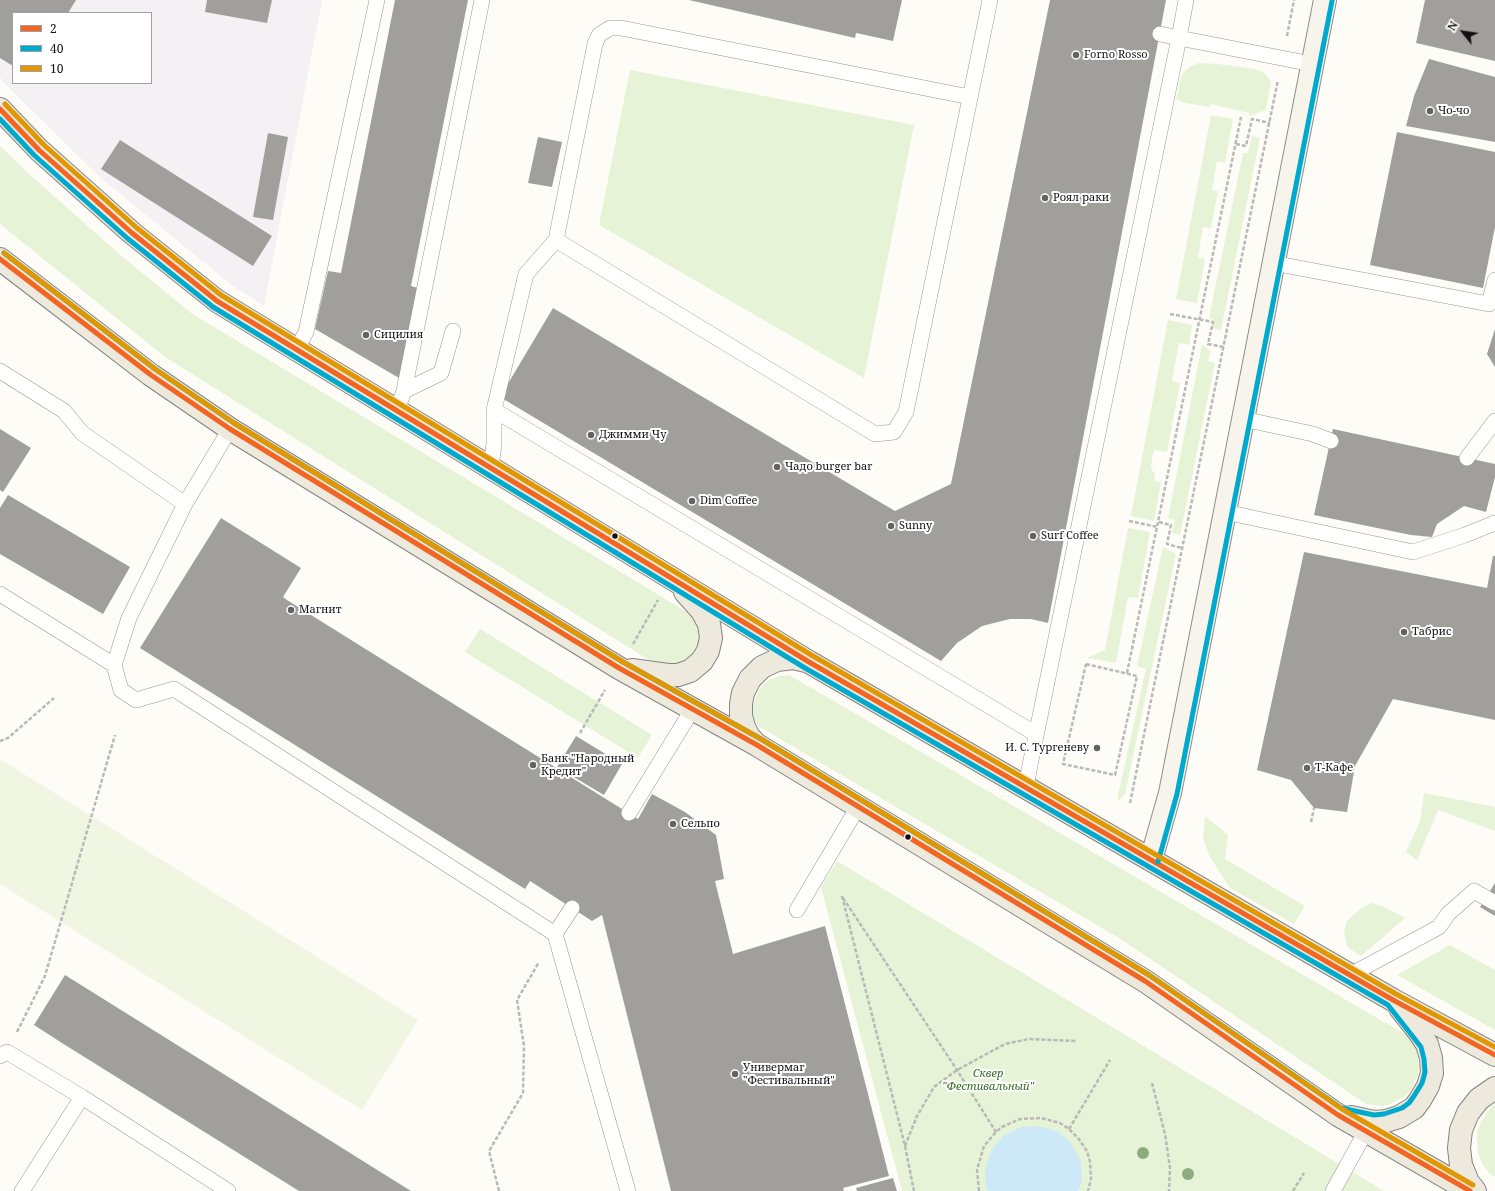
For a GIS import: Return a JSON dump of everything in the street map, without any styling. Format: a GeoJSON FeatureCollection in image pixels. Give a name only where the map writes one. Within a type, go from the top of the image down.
{"type":"FeatureCollection","features":[{"type":"Feature","properties":{"kind":"main road"},"geometry":{"type":"LineString","coordinates":[[0,109],[39,150],[132,233],[217,301],[297,349],[401,400],[491,468],[809,662],[1393,1000],[1495,1055]]}},
{"type":"Feature","properties":{"kind":"main road"},"geometry":{"type":"LineString","coordinates":[[0,259],[151,375],[230,430],[618,668],[756,746],[1145,981],[1338,1115],[1470,1191]]}},
{"type":"Feature","properties":{"kind":"main road"},"geometry":{"type":"LineString","coordinates":[[618,668],[678,675],[690,670],[702,661],[708,650],[711,638],[708,624],[702,611],[672,578]]}},
{"type":"Feature","properties":{"kind":"main road"},"geometry":{"type":"LineString","coordinates":[[756,746],[744,727],[741,716],[743,693],[750,678],[762,667],[777,660],[793,658],[809,662]]}},
{"type":"Feature","properties":{"kind":"main road"},"geometry":{"type":"LineString","coordinates":[[1338,1115],[1374,1122],[1386,1121],[1399,1117],[1414,1108],[1428,1086],[1432,1073],[1432,1066],[1427,1044],[1393,1000]]}},
{"type":"Feature","properties":{"kind":"main road"},"geometry":{"type":"LineString","coordinates":[[1475,1191],[1468,1182],[1461,1165],[1459,1148],[1461,1130],[1468,1114],[1479,1099],[1495,1088]]}},
{"type":"Feature","properties":{"kind":"street"},"geometry":{"type":"LineString","coordinates":[[1150,860],[1170,793],[1325,0]]}},
{"type":"Feature","properties":{"kind":"lane"},"geometry":{"type":"LineString","coordinates":[[297,349],[306,332],[377,0]]}},
{"type":"Feature","properties":{"kind":"lane"},"geometry":{"type":"LineString","coordinates":[[401,400],[482,0]]}},
{"type":"Feature","properties":{"kind":"lane"},"geometry":{"type":"LineString","coordinates":[[556,240],[875,434],[894,432],[906,412],[990,0]]}},
{"type":"Feature","properties":{"kind":"lane"},"geometry":{"type":"LineString","coordinates":[[1026,788],[1186,0]]}},
{"type":"Feature","properties":{"kind":"lane"},"geometry":{"type":"LineString","coordinates":[[491,468],[494,444],[494,410],[526,274],[556,240],[595,44],[599,35],[610,28],[629,30],[970,97]]}},
{"type":"Feature","properties":{"kind":"lane"},"geometry":{"type":"LineString","coordinates":[[1160,34],[1312,64]]}},
{"type":"Feature","properties":{"kind":"lane"},"geometry":{"type":"LineString","coordinates":[[1273,263],[1490,304],[1495,280]]}},
{"type":"Feature","properties":{"kind":"lane"},"geometry":{"type":"LineString","coordinates":[[401,400],[442,372],[453,331]]}},
{"type":"Feature","properties":{"kind":"lane"},"geometry":{"type":"LineString","coordinates":[[0,371],[64,410],[82,433],[184,504]]}},
{"type":"Feature","properties":{"kind":"lane"},"geometry":{"type":"LineString","coordinates":[[494,410],[516,415],[1036,734]]}},
{"type":"Feature","properties":{"kind":"lane"},"geometry":{"type":"LineString","coordinates":[[1243,419],[1313,434],[1331,441]]}},
{"type":"Feature","properties":{"kind":"lane"},"geometry":{"type":"LineString","coordinates":[[1467,458],[1495,421]]}},
{"type":"Feature","properties":{"kind":"lane"},"geometry":{"type":"LineString","coordinates":[[230,430],[184,504],[129,618],[114,665],[121,690],[136,700],[174,690],[555,934],[628,1191]]}},
{"type":"Feature","properties":{"kind":"lane"},"geometry":{"type":"LineString","coordinates":[[1225,512],[1413,552],[1465,535],[1495,523]]}},
{"type":"Feature","properties":{"kind":"lane"},"geometry":{"type":"LineString","coordinates":[[0,594],[114,665]]}},
{"type":"Feature","properties":{"kind":"lane"},"geometry":{"type":"LineString","coordinates":[[629,813],[692,710]]}},
{"type":"Feature","properties":{"kind":"lane"},"geometry":{"type":"LineString","coordinates":[[797,910],[858,807]]}},
{"type":"Feature","properties":{"kind":"lane"},"geometry":{"type":"LineString","coordinates":[[1350,975],[1439,927],[1448,914],[1474,891],[1495,903]]}},
{"type":"Feature","properties":{"kind":"lane"},"geometry":{"type":"LineString","coordinates":[[555,934],[572,908]]}},
{"type":"Feature","properties":{"kind":"lane"},"geometry":{"type":"LineString","coordinates":[[4,1054],[82,1097],[228,1191]]}},
{"type":"Feature","properties":{"kind":"lane"},"geometry":{"type":"LineString","coordinates":[[22,1191],[82,1097]]}},
{"type":"Feature","properties":{"kind":"lane"},"geometry":{"type":"LineString","coordinates":[[1333,1190],[1366,1131]]}},
{"type":"Feature","properties":{"kind":"path"},"geometry":{"type":"LineString","coordinates":[[1130,803],[1294,0]]}},
{"type":"Feature","properties":{"kind":"path"},"geometry":{"type":"LineString","coordinates":[[1127,673],[1241,116]]}},
{"type":"Feature","properties":{"kind":"path"},"geometry":{"type":"LineString","coordinates":[[1236,144],[1246,146],[1252,119],[1270,123]]}},
{"type":"Feature","properties":{"kind":"path"},"geometry":{"type":"LineString","coordinates":[[1170,314],[1213,322],[1208,344],[1224,347]]}},
{"type":"Feature","properties":{"kind":"path"},"geometry":{"type":"LineString","coordinates":[[1130,522],[1158,527]]}},
{"type":"Feature","properties":{"kind":"path"},"geometry":{"type":"LineString","coordinates":[[1159,522],[1171,525],[1167,544],[1182,548]]}},
{"type":"Feature","properties":{"kind":"path"},"geometry":{"type":"LineString","coordinates":[[630,648],[661,596]]}},
{"type":"Feature","properties":{"kind":"path"},"geometry":{"type":"LineString","coordinates":[[1086,664],[1127,673],[1137,676],[1114,775],[1063,764],[1086,664]]}},
{"type":"Feature","properties":{"kind":"path"},"geometry":{"type":"LineString","coordinates":[[580,733],[607,688]]}},
{"type":"Feature","properties":{"kind":"path"},"geometry":{"type":"LineString","coordinates":[[0,741],[8,738],[54,698]]}},
{"type":"Feature","properties":{"kind":"path"},"geometry":{"type":"LineString","coordinates":[[4,1054],[45,976],[115,735]]}},
{"type":"Feature","properties":{"kind":"path"},"geometry":{"type":"LineString","coordinates":[[1312,822],[1314,808]]}},
{"type":"Feature","properties":{"kind":"path"},"geometry":{"type":"LineString","coordinates":[[914,1191],[905,1146],[842,896],[957,1070],[996,1132]]}},
{"type":"Feature","properties":{"kind":"path"},"geometry":{"type":"LineString","coordinates":[[499,1191],[489,1151],[523,1093],[524,1046],[517,1000],[555,934]]}},
{"type":"Feature","properties":{"kind":"path"},"geometry":{"type":"LineString","coordinates":[[905,1146],[917,1116],[934,1087],[957,1070],[1005,1044],[1029,1039],[1077,1041]]}},
{"type":"Feature","properties":{"kind":"path"},"geometry":{"type":"LineString","coordinates":[[1069,1129],[1110,1060]]}},
{"type":"Feature","properties":{"kind":"path"},"geometry":{"type":"LineString","coordinates":[[1152,1084],[1165,1134],[1170,1168],[1169,1191]]}},
{"type":"Feature","properties":{"kind":"path"},"geometry":{"type":"LineString","coordinates":[[979,1191],[977,1170],[984,1146],[1002,1127],[1020,1119],[1041,1118],[1060,1123],[1078,1138],[1087,1152],[1090,1162],[1091,1179],[1088,1191]]}},
{"type":"Feature","properties":{"kind":"path"},"geometry":{"type":"LineString","coordinates":[[1293,1191],[1304,1173]]}},
{"type":"Feature","properties":{"kind":"shaded area"},"geometry":{"type":"Polygon","coordinates":[[[0,0],[322,0],[264,306],[233,286],[102,179],[6,85],[0,77],[0,0]]]}},
{"type":"Feature","properties":{"kind":"green space"},"geometry":{"type":"Polygon","coordinates":[[[1199,63],[1255,69],[1263,72],[1271,81],[1266,110],[1249,116],[1249,113],[1210,104],[1210,107],[1176,100],[1181,77],[1191,66],[1199,63]]]}},
{"type":"Feature","properties":{"kind":"green space"},"geometry":{"type":"Polygon","coordinates":[[[630,70],[914,125],[864,378],[599,225],[630,70]]]}},
{"type":"Feature","properties":{"kind":"green space"},"geometry":{"type":"Polygon","coordinates":[[[1211,115],[1233,119],[1225,163],[1217,161],[1212,190],[1218,191],[1211,228],[1203,227],[1198,257],[1205,259],[1197,303],[1176,299],[1211,115]]]}},
{"type":"Feature","properties":{"kind":"green space"},"geometry":{"type":"Polygon","coordinates":[[[1252,136],[1260,138],[1221,330],[1212,328],[1214,320],[1209,318],[1243,153],[1248,153],[1252,136]]]}},
{"type":"Feature","properties":{"kind":"green space"},"geometry":{"type":"Polygon","coordinates":[[[0,146],[29,174],[117,252],[191,313],[692,615],[699,624],[702,635],[700,646],[694,655],[685,662],[675,665],[649,660],[165,357],[0,224],[0,146]]]}},
{"type":"Feature","properties":{"kind":"green space"},"geometry":{"type":"Polygon","coordinates":[[[1168,320],[1192,325],[1189,345],[1179,343],[1172,381],[1180,383],[1167,452],[1154,450],[1151,465],[1152,471],[1155,472],[1154,481],[1161,482],[1154,521],[1131,516],[1168,320]]]}},
{"type":"Feature","properties":{"kind":"green space"},"geometry":{"type":"Polygon","coordinates":[[[1202,345],[1211,351],[1208,361],[1215,363],[1180,535],[1172,533],[1175,520],[1168,518],[1202,345]]]}},
{"type":"Feature","properties":{"kind":"green space"},"geometry":{"type":"Polygon","coordinates":[[[1128,528],[1150,532],[1138,598],[1128,597],[1116,663],[1087,658],[1105,650],[1128,528]]]}},
{"type":"Feature","properties":{"kind":"green space"},"geometry":{"type":"Polygon","coordinates":[[[1163,547],[1176,554],[1125,794],[1121,799],[1117,800],[1146,669],[1137,666],[1163,547]]]}},
{"type":"Feature","properties":{"kind":"green space"},"geometry":{"type":"Polygon","coordinates":[[[480,629],[652,735],[638,758],[465,652],[480,629]]]}},
{"type":"Feature","properties":{"kind":"green space"},"geometry":{"type":"Polygon","coordinates":[[[789,675],[1408,1036],[1417,1050],[1419,1067],[1418,1075],[1411,1090],[1405,1096],[1390,1104],[1382,1106],[1366,1104],[1119,938],[758,726],[754,718],[753,709],[758,692],[764,684],[771,679],[789,675]]]}},
{"type":"Feature","properties":{"kind":"green space"},"geometry":{"type":"Polygon","coordinates":[[[0,759],[418,1020],[362,1110],[0,884],[0,759]]]}},
{"type":"Feature","properties":{"kind":"green space"},"geometry":{"type":"Polygon","coordinates":[[[1424,793],[1495,807],[1495,831],[1438,810],[1417,860],[1406,852],[1420,822],[1424,793]]]}},
{"type":"Feature","properties":{"kind":"green space"},"geometry":{"type":"Polygon","coordinates":[[[1205,816],[1228,835],[1225,859],[1305,906],[1294,924],[1230,888],[1210,857],[1203,839],[1205,816]]]}},
{"type":"Feature","properties":{"kind":"green space","name":"Сквер \"Фестивальный\""},"geometry":{"type":"Polygon","coordinates":[[[837,861],[1384,1191],[902,1191],[821,887],[837,861]]]}},
{"type":"Feature","properties":{"kind":"green space"},"geometry":{"type":"Polygon","coordinates":[[[1372,903],[1385,907],[1405,918],[1361,956],[1347,947],[1344,930],[1347,921],[1359,910],[1372,903]]]}},
{"type":"Feature","properties":{"kind":"green space"},"geometry":{"type":"Polygon","coordinates":[[[1450,945],[1495,970],[1495,1030],[1397,975],[1450,945]]]}},
{"type":"Feature","properties":{"kind":"green space"},"geometry":{"type":"Polygon","coordinates":[[[1495,1104],[1495,1177],[1490,1174],[1483,1165],[1478,1153],[1477,1132],[1481,1122],[1490,1108],[1495,1104]]]}},
{"type":"Feature","properties":{"kind":"water"},"geometry":{"type":"Polygon","coordinates":[[[1039,1126],[1058,1132],[1069,1141],[1078,1155],[1081,1162],[1082,1181],[1078,1191],[988,1191],[986,1187],[985,1169],[992,1149],[1003,1136],[1021,1127],[1039,1126]]]}},
{"type":"Feature","properties":{"kind":"building"},"geometry":{"type":"Polygon","coordinates":[[[0,0],[76,0],[69,12],[12,12],[12,65],[0,58],[0,0]]]}},
{"type":"Feature","properties":{"kind":"building"},"geometry":{"type":"Polygon","coordinates":[[[207,0],[272,0],[267,23],[205,12],[207,0]]]}},
{"type":"Feature","properties":{"kind":"building"},"geometry":{"type":"Polygon","coordinates":[[[395,0],[468,0],[411,286],[418,288],[399,378],[315,329],[328,271],[341,273],[395,0]]]}},
{"type":"Feature","properties":{"kind":"building"},"geometry":{"type":"Polygon","coordinates":[[[689,0],[902,0],[893,41],[856,33],[855,38],[689,0]]]}},
{"type":"Feature","properties":{"kind":"building"},"geometry":{"type":"Polygon","coordinates":[[[1050,0],[1166,0],[1048,623],[1031,619],[1010,619],[982,626],[957,643],[941,661],[500,397],[553,308],[895,511],[951,484],[1050,0]]]}},
{"type":"Feature","properties":{"kind":"building"},"geometry":{"type":"Polygon","coordinates":[[[1425,0],[1495,0],[1495,61],[1416,43],[1425,0]]]}},
{"type":"Feature","properties":{"kind":"building"},"geometry":{"type":"Polygon","coordinates":[[[1429,59],[1495,77],[1495,142],[1406,126],[1414,96],[1429,59]]]}},
{"type":"Feature","properties":{"kind":"building"},"geometry":{"type":"Polygon","coordinates":[[[1397,132],[1495,152],[1495,227],[1483,288],[1370,265],[1397,132]]]}},
{"type":"Feature","properties":{"kind":"building"},"geometry":{"type":"Polygon","coordinates":[[[268,133],[288,137],[273,220],[253,217],[268,133]]]}},
{"type":"Feature","properties":{"kind":"building"},"geometry":{"type":"Polygon","coordinates":[[[538,137],[562,142],[552,187],[528,183],[538,137]]]}},
{"type":"Feature","properties":{"kind":"building"},"geometry":{"type":"Polygon","coordinates":[[[120,140],[272,236],[253,266],[101,169],[120,140]]]}},
{"type":"Feature","properties":{"kind":"building"},"geometry":{"type":"Polygon","coordinates":[[[1495,329],[1495,367],[1487,354],[1495,329]]]}},
{"type":"Feature","properties":{"kind":"building"},"geometry":{"type":"Polygon","coordinates":[[[0,429],[31,448],[3,492],[0,490],[0,429]]]}},
{"type":"Feature","properties":{"kind":"building"},"geometry":{"type":"Polygon","coordinates":[[[1333,429],[1495,464],[1495,477],[1486,512],[1464,506],[1437,524],[1432,537],[1411,535],[1314,515],[1333,429]]]}},
{"type":"Feature","properties":{"kind":"building"},"geometry":{"type":"Polygon","coordinates":[[[8,495],[130,567],[103,614],[0,554],[0,508],[8,495]]]}},
{"type":"Feature","properties":{"kind":"building"},"geometry":{"type":"Polygon","coordinates":[[[221,518],[301,568],[283,597],[287,600],[638,819],[652,794],[685,812],[716,835],[724,879],[715,881],[733,954],[825,926],[889,1176],[843,1188],[844,1191],[671,1191],[602,915],[592,921],[530,881],[525,889],[140,648],[221,518]]]}},
{"type":"Feature","properties":{"kind":"building"},"geometry":{"type":"Polygon","coordinates":[[[1304,552],[1487,588],[1493,556],[1495,556],[1495,720],[1393,699],[1355,766],[1347,812],[1314,808],[1291,780],[1257,770],[1304,552]]]}},
{"type":"Feature","properties":{"kind":"building"},"geometry":{"type":"Polygon","coordinates":[[[576,736],[622,764],[604,795],[557,767],[576,736]]]}},
{"type":"Feature","properties":{"kind":"building"},"geometry":{"type":"Polygon","coordinates":[[[1495,883],[1495,916],[1480,907],[1495,883]]]}},
{"type":"Feature","properties":{"kind":"building"},"geometry":{"type":"Polygon","coordinates":[[[65,975],[411,1191],[299,1191],[34,1025],[65,975]]]}},
{"type":"Feature","properties":{"kind":"building"},"geometry":{"type":"Polygon","coordinates":[[[893,1178],[897,1191],[857,1191],[856,1188],[893,1178]]]}},
{"type":"Feature","properties":{"kind":"transit line","name":"40"},"geometry":{"type":"LineString","coordinates":[[1158,862],[1177,794],[1332,1]]}},
{"type":"Feature","properties":{"kind":"transit line","name":"10"},"geometry":{"type":"LineString","coordinates":[[5,104],[44,145],[137,228],[221,295],[813,656],[1396,994],[1495,1047]]}},
{"type":"Feature","properties":{"kind":"transit line","name":"2"},"geometry":{"type":"LineString","coordinates":[[0,109],[39,150],[132,233],[217,301],[809,662],[1393,1000],[1495,1055]]}},
{"type":"Feature","properties":{"kind":"transit line","name":"40"},"geometry":{"type":"LineString","coordinates":[[0,119],[34,155],[127,238],[213,307],[805,668],[1388,1005],[1421,1047],[1425,1072],[1422,1083],[1409,1103],[1402,1108],[1384,1114],[1374,1115],[1341,1108],[1149,975],[761,739],[623,662],[234,423],[155,369],[4,253]]}},
{"type":"Feature","properties":{"kind":"transit line","name":"10"},"geometry":{"type":"LineString","coordinates":[[4,253],[155,369],[234,423],[623,662],[761,739],[1149,975],[1342,1109],[1473,1185]]}},
{"type":"Feature","properties":{"kind":"transit line","name":"2"},"geometry":{"type":"LineString","coordinates":[[0,259],[151,375],[230,429],[619,668],[757,745],[1145,981],[1338,1115],[1470,1191]]}},
{"type":"Feature","properties":{"kind":"place","name":"Forno Rosso"},"geometry":{"type":"Point","coordinates":[1076,55]}},
{"type":"Feature","properties":{"kind":"place","name":"Чо-чо"},"geometry":{"type":"Point","coordinates":[1430,111]}},
{"type":"Feature","properties":{"kind":"place","name":"Роял раки"},"geometry":{"type":"Point","coordinates":[1045,198]}},
{"type":"Feature","properties":{"kind":"place","name":"Сицилия"},"geometry":{"type":"Point","coordinates":[366,335]}},
{"type":"Feature","properties":{"kind":"place","name":"Джимми Чу"},"geometry":{"type":"Point","coordinates":[591,435]}},
{"type":"Feature","properties":{"kind":"place","name":"Чадо burger bar"},"geometry":{"type":"Point","coordinates":[777,467]}},
{"type":"Feature","properties":{"kind":"place","name":"Dim Coffee"},"geometry":{"type":"Point","coordinates":[692,501]}},
{"type":"Feature","properties":{"kind":"place","name":"Sunny"},"geometry":{"type":"Point","coordinates":[891,526]}},
{"type":"Feature","properties":{"kind":"place","name":"Surf Coffee"},"geometry":{"type":"Point","coordinates":[1033,536]}},
{"type":"Feature","properties":{"kind":"place","name":"Магнит"},"geometry":{"type":"Point","coordinates":[291,610]}},
{"type":"Feature","properties":{"kind":"place","name":"Табрис"},"geometry":{"type":"Point","coordinates":[1404,632]}},
{"type":"Feature","properties":{"kind":"place","name":"И. С. Тургеневу"},"geometry":{"type":"Point","coordinates":[1097,748]}},
{"type":"Feature","properties":{"kind":"place","name":"Банк \"Народный Кредит\""},"geometry":{"type":"Point","coordinates":[533,765]}},
{"type":"Feature","properties":{"kind":"place","name":"Т-Кафе"},"geometry":{"type":"Point","coordinates":[1307,768]}},
{"type":"Feature","properties":{"kind":"place","name":"Сельпо"},"geometry":{"type":"Point","coordinates":[673,824]}},
{"type":"Feature","properties":{"kind":"place","name":"Универмаг \"Фестивальный\""},"geometry":{"type":"Point","coordinates":[735,1074]}}]}
